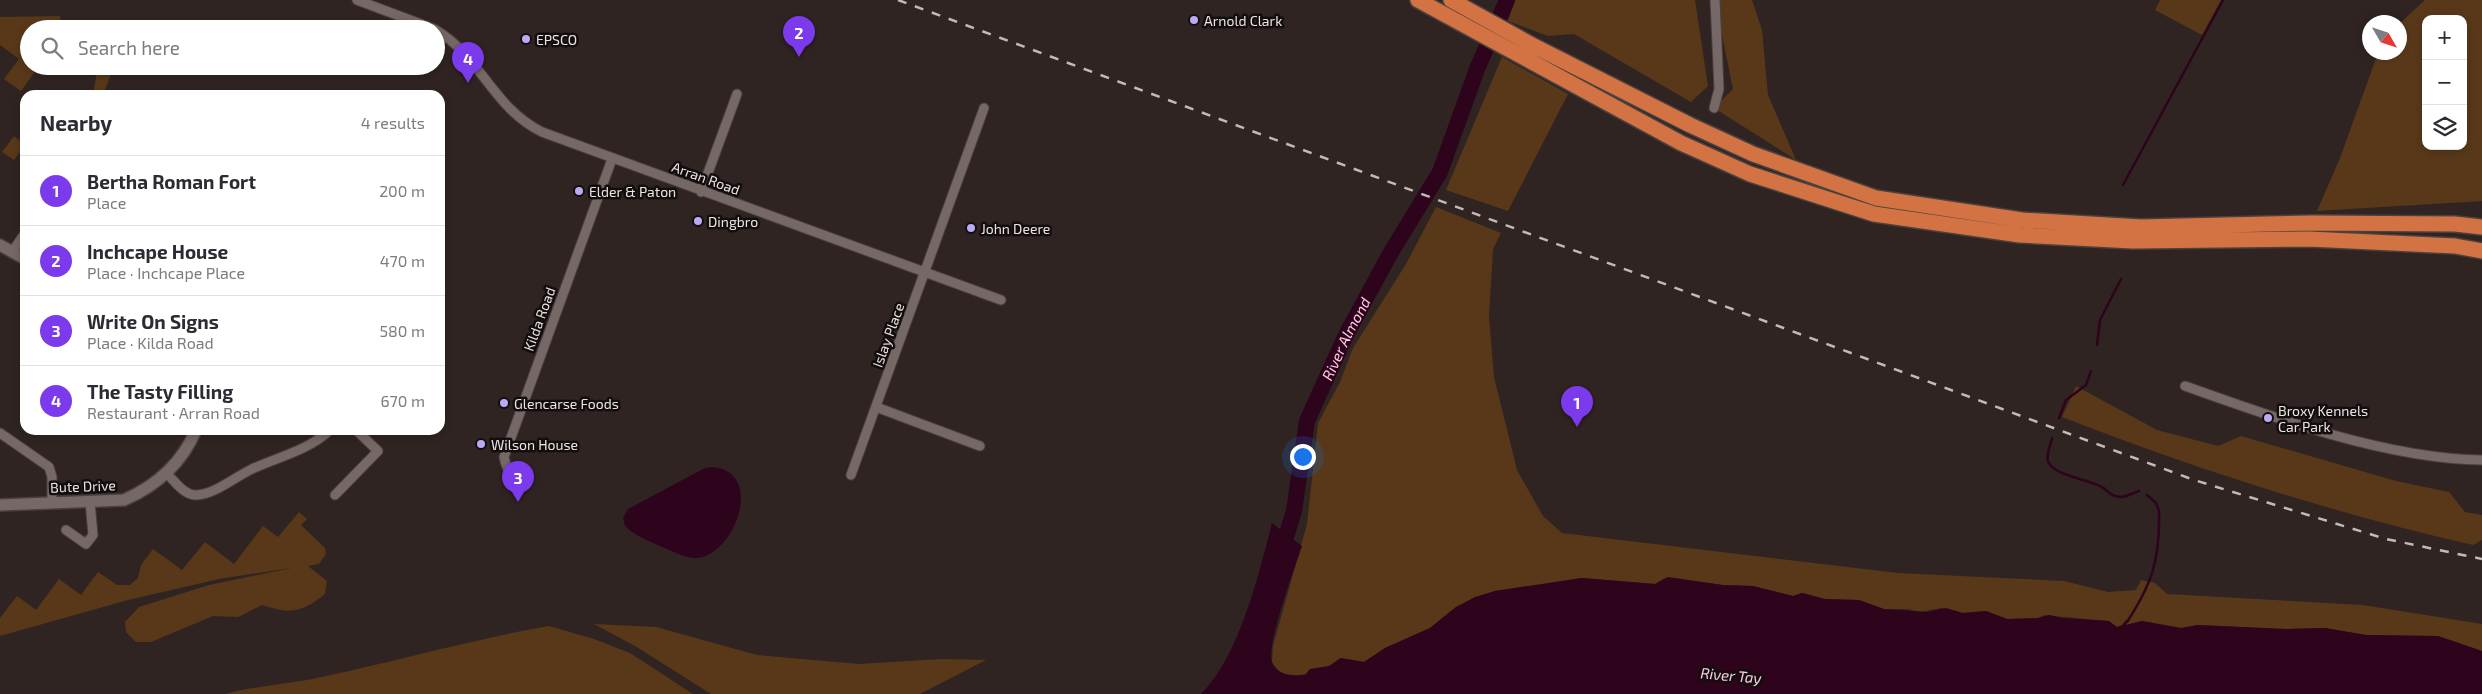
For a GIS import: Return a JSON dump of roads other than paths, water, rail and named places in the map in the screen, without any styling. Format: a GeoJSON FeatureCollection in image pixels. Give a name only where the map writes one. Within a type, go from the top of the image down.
{"type":"FeatureCollection","features":[{"type":"Feature","properties":{"kind":"highway"},"geometry":{"type":"LineString","coordinates":[[1418,0],[1456,9],[1690,125],[1753,154],[1876,198],[2022,220],[2141,227],[2312,223],[2455,224],[2482,227]]}},
{"type":"Feature","properties":{"kind":"highway"},"geometry":{"type":"LineString","coordinates":[[1456,9],[1527,60],[1681,143],[1750,174],[1874,214],[2020,236],[2133,241],[2309,239],[2455,246],[2482,251]]}},
{"type":"Feature","properties":{"kind":"street","name":"Arran Road"},"geometry":{"type":"LineString","coordinates":[[358,0],[411,20]]}},
{"type":"Feature","properties":{"kind":"street"},"geometry":{"type":"LineString","coordinates":[[1714,108],[1719,89],[1715,0]]}},
{"type":"Feature","properties":{"kind":"street","name":"Arran Road"},"geometry":{"type":"LineString","coordinates":[[445,37],[462,50],[509,110],[524,123],[542,132],[701,192],[926,271],[1001,300]]}},
{"type":"Feature","properties":{"kind":"street"},"geometry":{"type":"LineString","coordinates":[[701,192],[737,94]]}},
{"type":"Feature","properties":{"kind":"street","name":"Islay Place"},"geometry":{"type":"LineString","coordinates":[[851,476],[984,108]]}},
{"type":"Feature","properties":{"kind":"street","name":"Kilda Road"},"geometry":{"type":"LineString","coordinates":[[524,480],[514,478],[507,470],[504,457],[612,159]]}},
{"type":"Feature","properties":{"kind":"street"},"geometry":{"type":"LineString","coordinates":[[12,252],[20,240]]}},
{"type":"Feature","properties":{"kind":"street"},"geometry":{"type":"LineString","coordinates":[[0,245],[20,256]]}},
{"type":"Feature","properties":{"kind":"street"},"geometry":{"type":"LineString","coordinates":[[2185,386],[2244,407],[2388,448],[2455,460],[2482,460]]}},
{"type":"Feature","properties":{"kind":"street"},"geometry":{"type":"LineString","coordinates":[[876,408],[980,446]]}},
{"type":"Feature","properties":{"kind":"street"},"geometry":{"type":"LineString","coordinates":[[0,433],[49,467],[52,477],[52,502]]}},
{"type":"Feature","properties":{"kind":"street","name":"Bute Drive"},"geometry":{"type":"LineString","coordinates":[[0,505],[124,500],[139,493],[166,474],[184,452],[193,435]]}},
{"type":"Feature","properties":{"kind":"street"},"geometry":{"type":"LineString","coordinates":[[166,474],[188,493],[196,495],[320,439],[324,435]]}},
{"type":"Feature","properties":{"kind":"street"},"geometry":{"type":"LineString","coordinates":[[335,495],[378,451],[361,435]]}},
{"type":"Feature","properties":{"kind":"street"},"geometry":{"type":"LineString","coordinates":[[66,530],[86,544],[93,535],[90,502]]}},
{"type":"Feature","properties":{"kind":"water"},"geometry":{"type":"Polygon","coordinates":[[[712,467],[728,472],[738,482],[741,496],[739,512],[733,528],[724,542],[712,553],[698,558],[684,556],[642,538],[625,526],[623,518],[628,509],[705,468],[712,467]]]}},
{"type":"Feature","properties":{"kind":"water","name":"River Tay"},"geometry":{"type":"Polygon","coordinates":[[[1272,523],[1302,546],[1277,623],[1271,653],[1274,667],[1281,673],[1291,675],[1305,675],[1310,669],[1329,666],[1341,658],[1364,662],[1385,648],[1430,628],[1456,607],[1475,597],[1495,591],[1582,578],[1655,584],[1668,577],[1723,585],[1753,586],[1793,596],[1802,593],[1825,599],[1859,600],[1884,609],[1927,612],[1946,608],[1963,613],[1986,611],[2007,619],[2038,618],[2049,615],[2062,618],[2109,621],[2117,627],[2128,620],[2126,625],[2142,621],[2181,628],[2198,625],[2285,629],[2325,628],[2366,635],[2438,636],[2482,651],[2482,694],[1201,694],[1226,659],[1237,637],[1254,590],[1272,523]]]}},
{"type":"Feature","properties":{"kind":"waterway","name":"River Almond"},"geometry":{"type":"LineString","coordinates":[[1280,556],[1294,511],[1307,421],[1346,335],[1390,254],[1440,172],[1477,69],[1507,0]]}},
{"type":"Feature","properties":{"kind":"waterway"},"geometry":{"type":"LineString","coordinates":[[2123,185],[2223,0]]}},
{"type":"Feature","properties":{"kind":"waterway"},"geometry":{"type":"LineString","coordinates":[[2097,345],[2100,320],[2121,279]]}},
{"type":"Feature","properties":{"kind":"waterway"},"geometry":{"type":"LineString","coordinates":[[2059,418],[2066,400],[2086,385],[2091,371]]}},
{"type":"Feature","properties":{"kind":"waterway"},"geometry":{"type":"LineString","coordinates":[[2052,438],[2048,452],[2048,461],[2056,470],[2100,486],[2117,497],[2139,491]]}},
{"type":"Feature","properties":{"kind":"waterway"},"geometry":{"type":"LineString","coordinates":[[2127,622],[2149,582],[2156,557],[2159,511],[2156,503],[2147,495]]}},
{"type":"Feature","properties":{"kind":"railway"},"geometry":{"type":"LineString","coordinates":[[898,0],[2194,480],[2386,539],[2482,559]]}},
{"type":"Feature","properties":{"kind":"place","name":"Arnold Clark"},"geometry":{"type":"Point","coordinates":[1194,20]}},
{"type":"Feature","properties":{"kind":"place","name":"EPSCO"},"geometry":{"type":"Point","coordinates":[526,39]}},
{"type":"Feature","properties":{"kind":"place","name":"Inchcape House"},"geometry":{"type":"Point","coordinates":[799,57]}},
{"type":"Feature","properties":{"kind":"place","name":"The Tasty Filling"},"geometry":{"type":"Point","coordinates":[468,83]}},
{"type":"Feature","properties":{"kind":"place","name":"Elder & Paton"},"geometry":{"type":"Point","coordinates":[579,191]}},
{"type":"Feature","properties":{"kind":"place","name":"Dingbro"},"geometry":{"type":"Point","coordinates":[698,221]}},
{"type":"Feature","properties":{"kind":"place","name":"John Deere"},"geometry":{"type":"Point","coordinates":[971,228]}},
{"type":"Feature","properties":{"kind":"place","name":"Glencarse Foods"},"geometry":{"type":"Point","coordinates":[504,403]}},
{"type":"Feature","properties":{"kind":"place","name":"Broxy Kennels Car Park"},"geometry":{"type":"Point","coordinates":[2268,418]}},
{"type":"Feature","properties":{"kind":"place","name":"Bertha Roman Fort"},"geometry":{"type":"Point","coordinates":[1577,427]}},
{"type":"Feature","properties":{"kind":"place","name":"Wilson House"},"geometry":{"type":"Point","coordinates":[481,444]}},
{"type":"Feature","properties":{"kind":"place","name":"Write On Signs"},"geometry":{"type":"Point","coordinates":[518,502]}}]}
